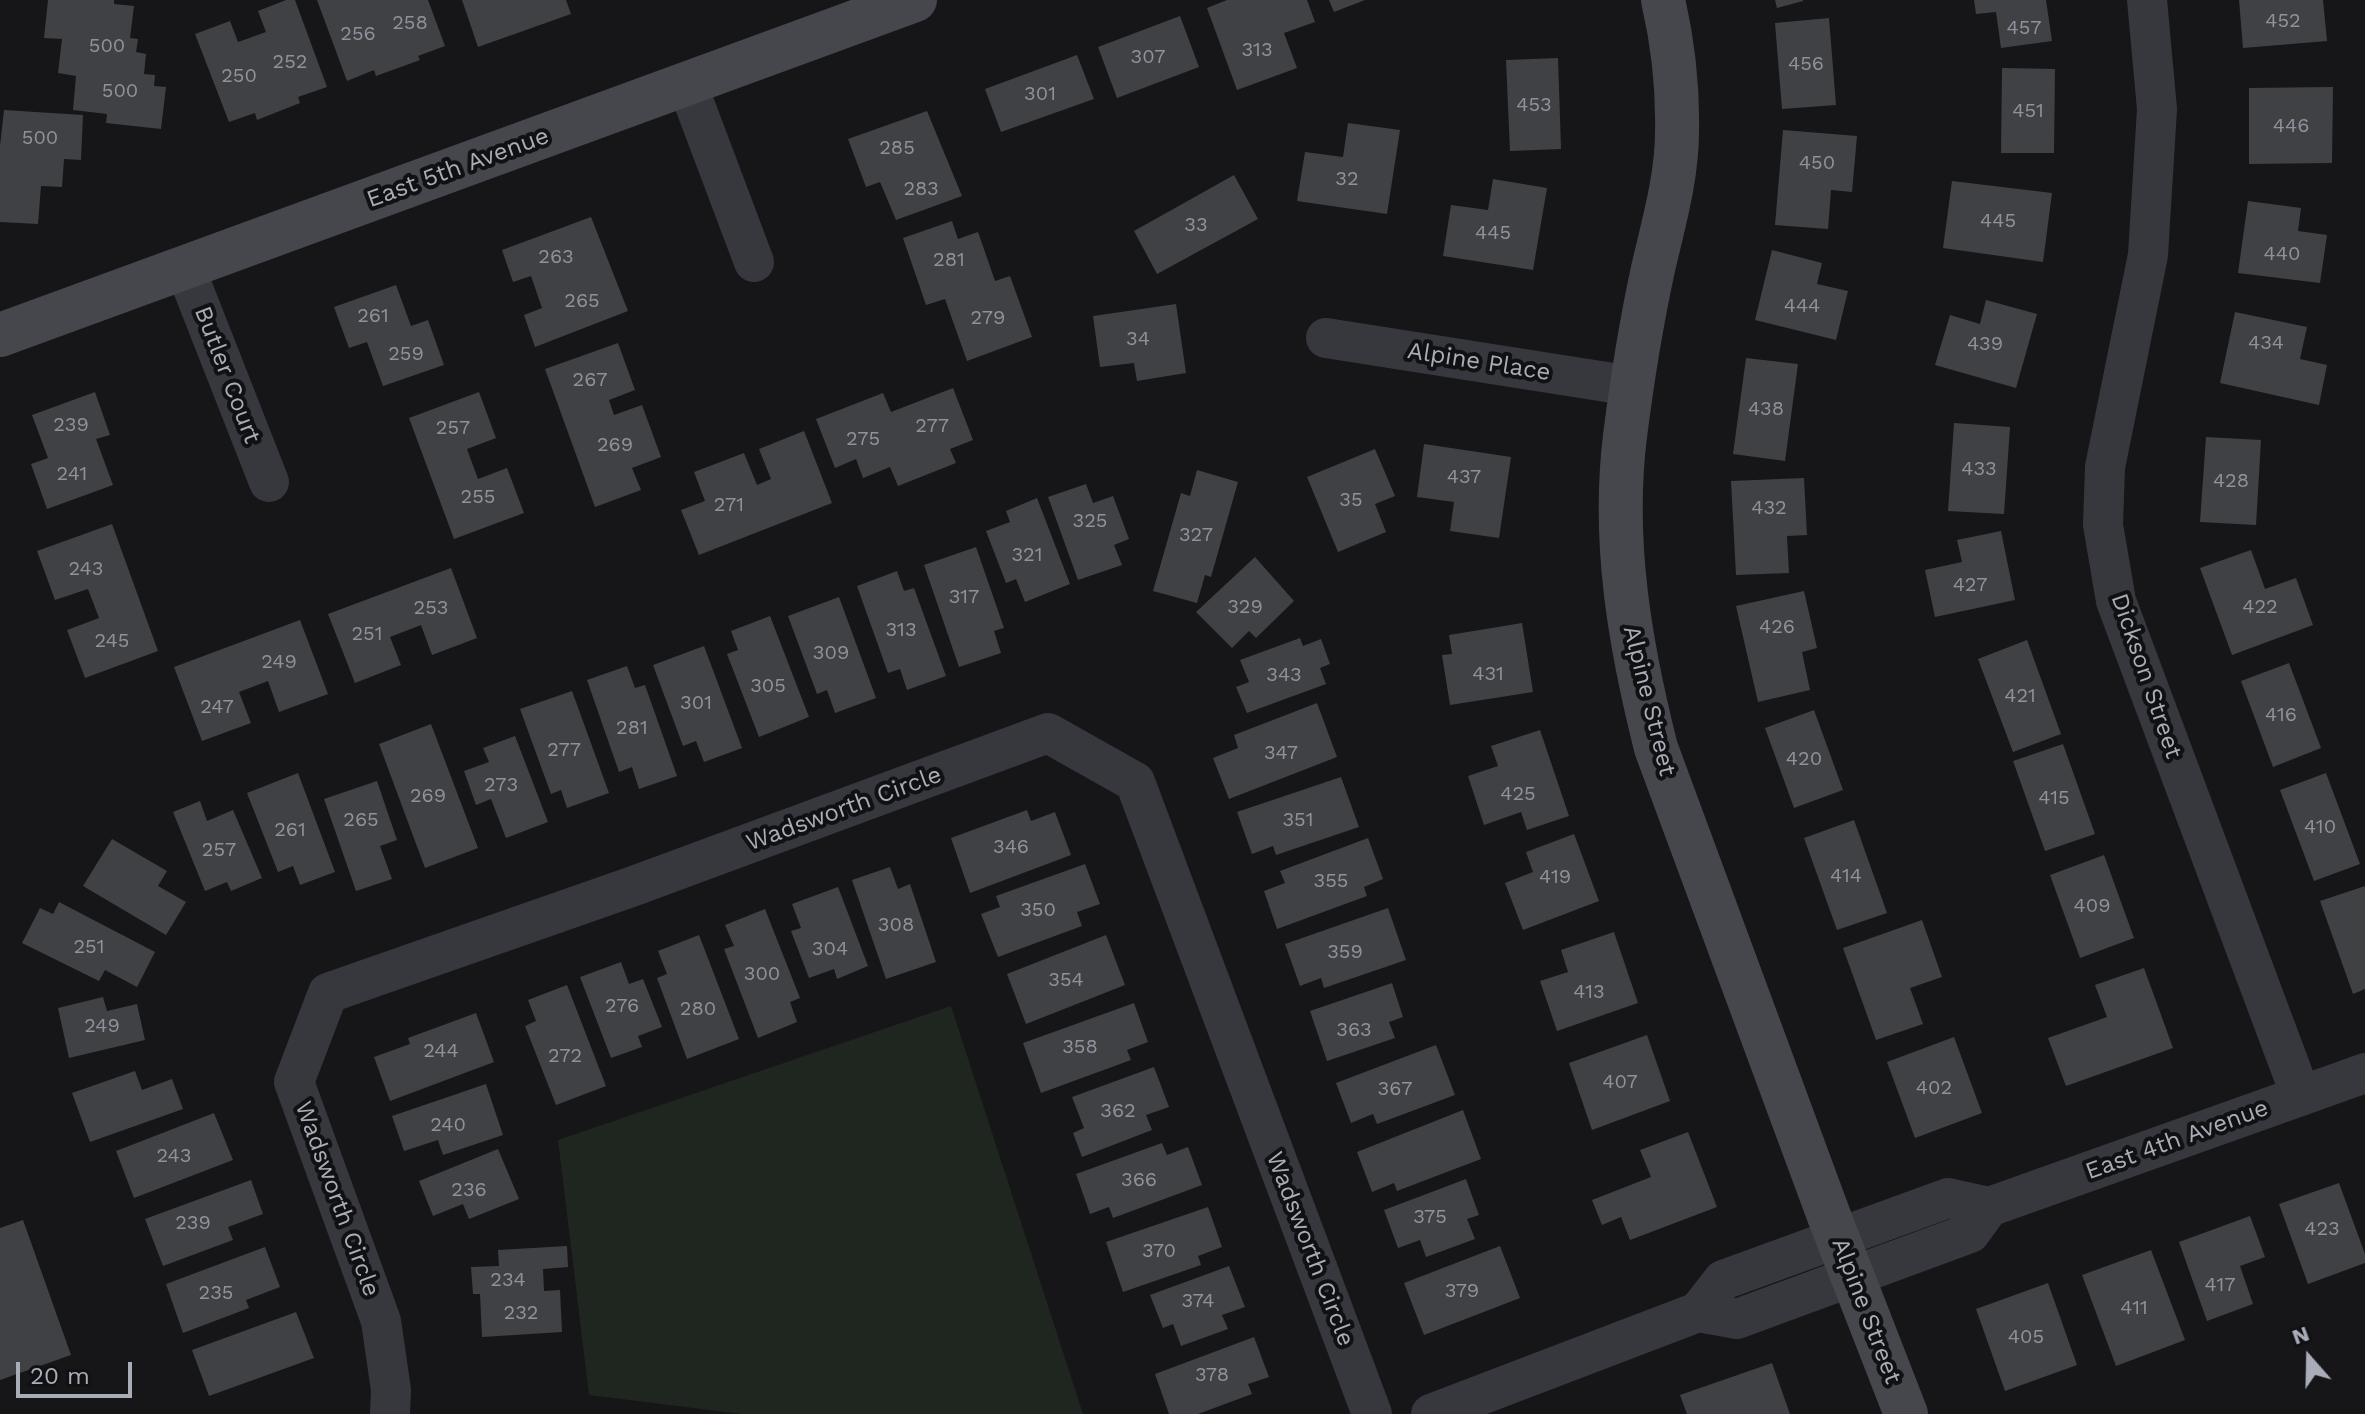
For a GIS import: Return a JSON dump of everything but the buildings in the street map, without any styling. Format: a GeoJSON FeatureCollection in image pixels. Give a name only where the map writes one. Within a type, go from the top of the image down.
{"type":"FeatureCollection","features":[{"type":"Feature","properties":{"kind":"street","name":"East 5th Avenue"},"geometry":{"type":"LineString","coordinates":[[0,335],[915,0]]}},
{"type":"Feature","properties":{"kind":"street","name":"Alpine Street"},"geometry":{"type":"LineString","coordinates":[[1663,0],[1669,22],[1678,134],[1624,438],[1619,516],[1628,620],[1656,748],[1906,1414]]}},
{"type":"Feature","properties":{"kind":"street","name":"Dickson Street"},"geometry":{"type":"LineString","coordinates":[[2147,0],[2157,109],[2148,255],[2105,467],[2103,525],[2116,601],[2301,1096]]}},
{"type":"Feature","properties":{"kind":"street"},"geometry":{"type":"LineString","coordinates":[[687,84],[754,262]]}},
{"type":"Feature","properties":{"kind":"street","name":"Butler Court"},"geometry":{"type":"LineString","coordinates":[[185,268],[269,482]]}},
{"type":"Feature","properties":{"kind":"street","name":"Alpine Place"},"geometry":{"type":"LineString","coordinates":[[1326,338],[1632,386]]}},
{"type":"Feature","properties":{"kind":"street","name":"Wadsworth Circle"},"geometry":{"type":"LineString","coordinates":[[390,1414],[391,1390],[381,1321],[294,1082],[328,993],[631,887],[1048,733],[1135,782],[1372,1414]]}},
{"type":"Feature","properties":{"kind":"street","name":"East 4th Avenue"},"geometry":{"type":"LineString","coordinates":[[1431,1414],[1698,1312],[1737,1319],[1845,1257],[1970,1233],[1989,1207],[2365,1073]]}},
{"type":"Feature","properties":{"kind":"shaded area"},"geometry":{"type":"Polygon","coordinates":[[[951,1006],[1083,1414],[742,1414],[589,1395],[558,1140],[951,1006]]]}}]}
